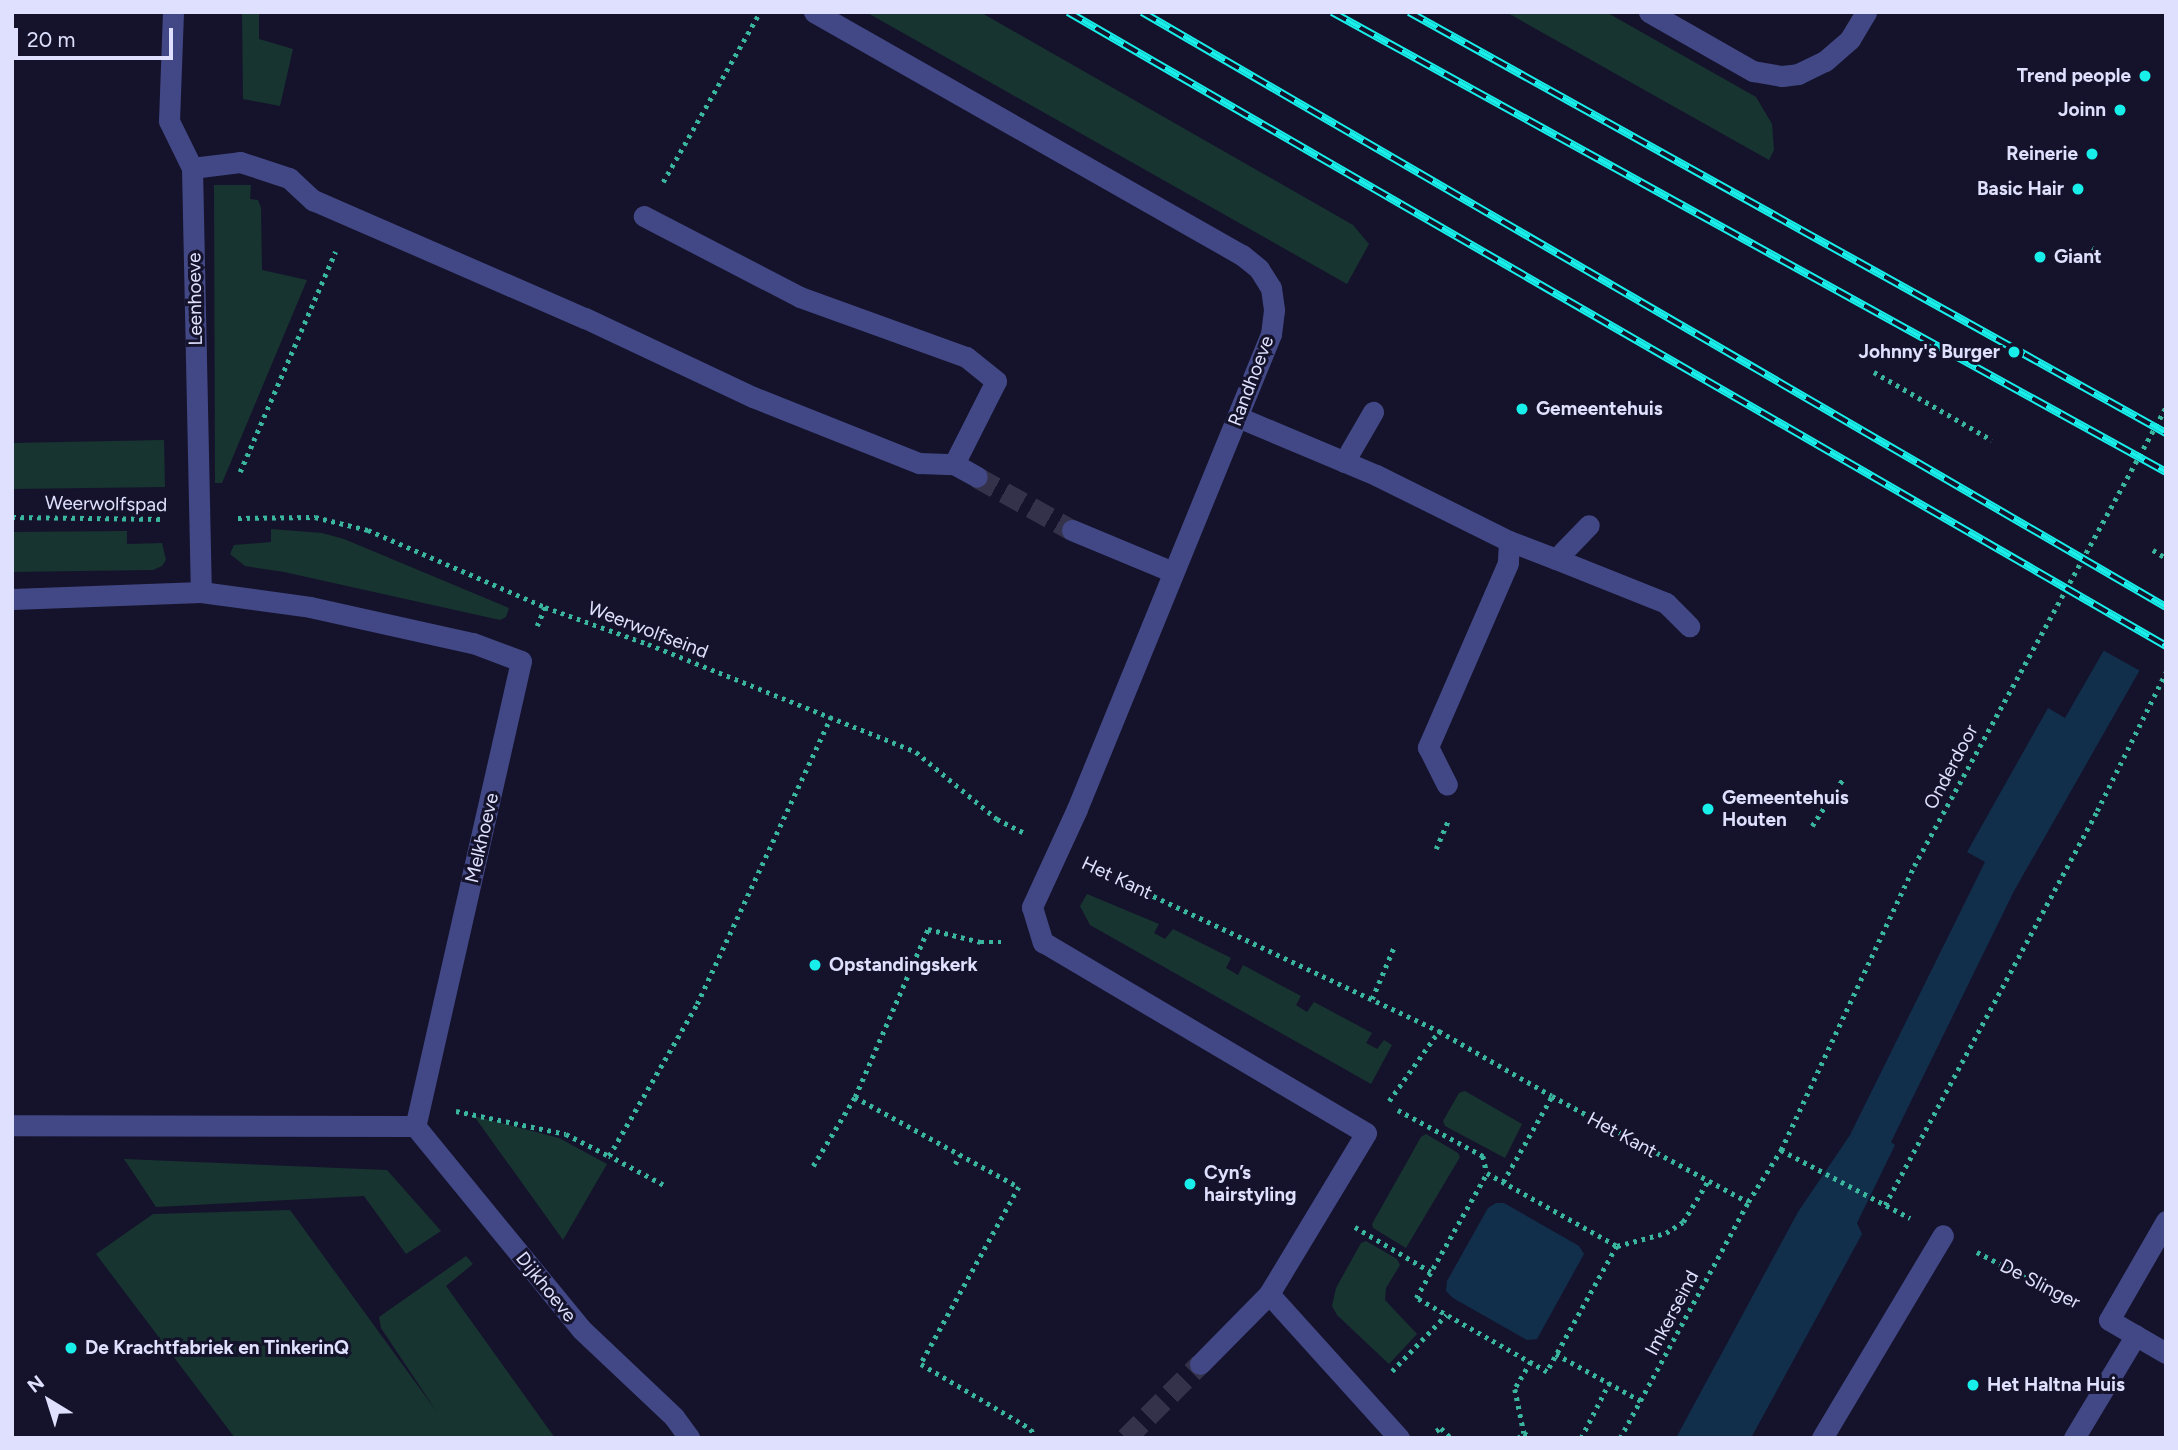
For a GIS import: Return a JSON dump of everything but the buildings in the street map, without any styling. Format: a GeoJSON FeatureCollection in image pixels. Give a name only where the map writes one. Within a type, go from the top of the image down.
{"type":"FeatureCollection","features":[{"type":"Feature","properties":{"kind":"street","name":"Leenhoeve"},"geometry":{"type":"LineString","coordinates":[[173,12],[169,121],[192,168],[201,592]]}},
{"type":"Feature","properties":{"kind":"street","name":"Randhoeve"},"geometry":{"type":"LineString","coordinates":[[814,12],[1242,255],[1259,269],[1270,288],[1274,310],[1271,334],[1059,851]]}},
{"type":"Feature","properties":{"kind":"street"},"geometry":{"type":"LineString","coordinates":[[1649,12],[1753,71],[1782,76],[1798,74],[1825,61],[1850,39],[1866,12]]}},
{"type":"Feature","properties":{"kind":"street"},"geometry":{"type":"LineString","coordinates":[[192,168],[240,162],[289,178],[313,200],[585,318],[753,397],[919,463],[954,464],[977,477]]}},
{"type":"Feature","properties":{"kind":"street"},"geometry":{"type":"LineString","coordinates":[[644,216],[800,297],[966,357],[996,381],[954,464]]}},
{"type":"Feature","properties":{"kind":"street"},"geometry":{"type":"LineString","coordinates":[[1344,462],[1373,412]]}},
{"type":"Feature","properties":{"kind":"street"},"geometry":{"type":"LineString","coordinates":[[1238,417],[1344,462],[1509,541],[1666,603],[1689,626]]}},
{"type":"Feature","properties":{"kind":"street"},"geometry":{"type":"LineString","coordinates":[[1556,559],[1589,525]]}},
{"type":"Feature","properties":{"kind":"street"},"geometry":{"type":"LineString","coordinates":[[1072,530],[1173,572]]}},
{"type":"Feature","properties":{"kind":"street"},"geometry":{"type":"LineString","coordinates":[[1447,785],[1428,747],[1508,563],[1509,541]]}},
{"type":"Feature","properties":{"kind":"street","name":"Melkhoeve"},"geometry":{"type":"LineString","coordinates":[[12,599],[201,592],[310,607],[472,643],[522,661],[415,1126]]}},
{"type":"Feature","properties":{"kind":"street","name":"Het Kant"},"geometry":{"type":"LineString","coordinates":[[1043,942],[1032,907],[1059,851]]}},
{"type":"Feature","properties":{"kind":"street"},"geometry":{"type":"LineString","coordinates":[[1043,942],[1366,1133],[1269,1294],[1199,1364]]}},
{"type":"Feature","properties":{"kind":"street"},"geometry":{"type":"LineString","coordinates":[[12,1125],[415,1126]]}},
{"type":"Feature","properties":{"kind":"street","name":"Dijkhoeve"},"geometry":{"type":"LineString","coordinates":[[415,1126],[580,1329],[674,1417],[689,1438]]}},
{"type":"Feature","properties":{"kind":"street"},"geometry":{"type":"LineString","coordinates":[[2166,1221],[2109,1320],[2166,1353]]}},
{"type":"Feature","properties":{"kind":"street"},"geometry":{"type":"LineString","coordinates":[[1822,1438],[1943,1235]]}},
{"type":"Feature","properties":{"kind":"street"},"geometry":{"type":"LineString","coordinates":[[1269,1294],[1399,1438]]}},
{"type":"Feature","properties":{"kind":"street"},"geometry":{"type":"LineString","coordinates":[[2074,1438],[2136,1335]]}},
{"type":"Feature","properties":{"kind":"path"},"geometry":{"type":"LineString","coordinates":[[644,216],[760,12]]}},
{"type":"Feature","properties":{"kind":"path"},"geometry":{"type":"LineString","coordinates":[[236,481],[351,216]]}},
{"type":"Feature","properties":{"kind":"path"},"geometry":{"type":"LineString","coordinates":[[2092,248],[2105,255]]}},
{"type":"Feature","properties":{"kind":"path"},"geometry":{"type":"LineString","coordinates":[[1874,372],[1992,440]]}},
{"type":"Feature","properties":{"kind":"path","name":"Onderdoor"},"geometry":{"type":"LineString","coordinates":[[1748,1202],[1781,1150],[1914,866],[2166,407]]}},
{"type":"Feature","properties":{"kind":"path","name":"Weerwolfspad"},"geometry":{"type":"LineString","coordinates":[[12,517],[199,519]]}},
{"type":"Feature","properties":{"kind":"path","name":"Weerwolfseind"},"geometry":{"type":"LineString","coordinates":[[199,519],[315,517],[368,530],[545,607],[648,644],[916,752],[997,819],[1059,851]]}},
{"type":"Feature","properties":{"kind":"path"},"geometry":{"type":"LineString","coordinates":[[2153,550],[2166,558]]}},
{"type":"Feature","properties":{"kind":"path"},"geometry":{"type":"LineString","coordinates":[[533,634],[545,607]]}},
{"type":"Feature","properties":{"kind":"path"},"geometry":{"type":"LineString","coordinates":[[1885,1205],[2097,811],[2166,672]]}},
{"type":"Feature","properties":{"kind":"path"},"geometry":{"type":"LineString","coordinates":[[2157,686],[2166,691]]}},
{"type":"Feature","properties":{"kind":"path"},"geometry":{"type":"LineString","coordinates":[[609,1156],[697,1004],[831,717]]}},
{"type":"Feature","properties":{"kind":"path"},"geometry":{"type":"LineString","coordinates":[[1812,827],[1843,779]]}},
{"type":"Feature","properties":{"kind":"path","name":"Het Kant"},"geometry":{"type":"LineString","coordinates":[[1059,851],[1439,1031],[1552,1096],[1748,1202]]}},
{"type":"Feature","properties":{"kind":"path"},"geometry":{"type":"LineString","coordinates":[[813,1166],[855,1097],[928,929],[981,942],[1043,942]]}},
{"type":"Feature","properties":{"kind":"path"},"geometry":{"type":"LineString","coordinates":[[1372,999],[1394,947]]}},
{"type":"Feature","properties":{"kind":"path"},"geometry":{"type":"LineString","coordinates":[[1439,1031],[1387,1104],[1483,1156],[1487,1173],[1416,1298],[1547,1372],[1617,1246]]}},
{"type":"Feature","properties":{"kind":"path"},"geometry":{"type":"LineString","coordinates":[[1503,1182],[1552,1096]]}},
{"type":"Feature","properties":{"kind":"path"},"geometry":{"type":"LineString","coordinates":[[855,1097],[1018,1187],[921,1364],[1031,1429],[1035,1438]]}},
{"type":"Feature","properties":{"kind":"path"},"geometry":{"type":"LineString","coordinates":[[420,1104],[566,1134],[663,1185]]}},
{"type":"Feature","properties":{"kind":"path"},"geometry":{"type":"LineString","coordinates":[[1781,1150],[1876,1200]]}},
{"type":"Feature","properties":{"kind":"path"},"geometry":{"type":"LineString","coordinates":[[956,1164],[961,1155]]}},
{"type":"Feature","properties":{"kind":"path"},"geometry":{"type":"LineString","coordinates":[[1487,1173],[1617,1246],[1666,1233],[1684,1222],[1708,1181]]}},
{"type":"Feature","properties":{"kind":"path","name":"Imkerseind"},"geometry":{"type":"LineString","coordinates":[[1620,1438],[1748,1202]]}},
{"type":"Feature","properties":{"kind":"path","name":"De Slinger"},"geometry":{"type":"LineString","coordinates":[[1943,1235],[2109,1320]]}},
{"type":"Feature","properties":{"kind":"path"},"geometry":{"type":"LineString","coordinates":[[1371,1236],[1431,1272]]}},
{"type":"Feature","properties":{"kind":"path"},"geometry":{"type":"LineString","coordinates":[[1396,1367],[1446,1315]]}},
{"type":"Feature","properties":{"kind":"path"},"geometry":{"type":"LineString","coordinates":[[1556,1354],[1641,1401]]}},
{"type":"Feature","properties":{"kind":"path"},"geometry":{"type":"LineString","coordinates":[[1531,1362],[1515,1389],[1524,1433],[1532,1438]]}},
{"type":"Feature","properties":{"kind":"path"},"geometry":{"type":"LineString","coordinates":[[1581,1438],[1609,1383]]}},
{"type":"Feature","properties":{"kind":"path"},"geometry":{"type":"LineString","coordinates":[[1518,1438],[1524,1433]]}},
{"type":"Feature","properties":{"kind":"green space"},"geometry":{"type":"Polygon","coordinates":[[[242,12],[259,12],[259,39],[293,49],[280,106],[243,99],[242,12]]]}},
{"type":"Feature","properties":{"kind":"green space"},"geometry":{"type":"Polygon","coordinates":[[[866,12],[980,12],[1353,225],[1369,244],[1347,284],[866,12]]]}},
{"type":"Feature","properties":{"kind":"green space"},"geometry":{"type":"Polygon","coordinates":[[[1506,12],[1606,12],[1756,97],[1772,124],[1774,150],[1769,160],[1506,12]]]}},
{"type":"Feature","properties":{"kind":"green space"},"geometry":{"type":"Polygon","coordinates":[[[214,185],[251,185],[250,199],[258,200],[261,208],[262,270],[307,280],[222,483],[215,483],[214,185]]]}},
{"type":"Feature","properties":{"kind":"green space"},"geometry":{"type":"Polygon","coordinates":[[[164,440],[165,487],[12,489],[12,443],[164,440]]]}},
{"type":"Feature","properties":{"kind":"green space"},"geometry":{"type":"Polygon","coordinates":[[[271,529],[322,533],[344,539],[509,608],[506,617],[500,620],[284,572],[245,566],[230,554],[234,545],[271,542],[271,529]]]}},
{"type":"Feature","properties":{"kind":"green space"},"geometry":{"type":"Polygon","coordinates":[[[127,531],[127,544],[162,543],[166,560],[162,566],[153,570],[12,572],[12,532],[127,531]]]}},
{"type":"Feature","properties":{"kind":"green space"},"geometry":{"type":"Polygon","coordinates":[[[1087,894],[1159,924],[1154,933],[1165,939],[1173,929],[1231,958],[1226,968],[1238,975],[1243,965],[1301,996],[1296,1005],[1307,1012],[1314,1002],[1372,1033],[1366,1043],[1377,1049],[1384,1040],[1392,1045],[1371,1084],[1090,925],[1080,906],[1087,894]]]}},
{"type":"Feature","properties":{"kind":"green space"},"geometry":{"type":"Polygon","coordinates":[[[1465,1091],[1522,1124],[1505,1158],[1445,1126],[1443,1121],[1459,1093],[1465,1091]]]}},
{"type":"Feature","properties":{"kind":"green space"},"geometry":{"type":"Polygon","coordinates":[[[474,1116],[559,1138],[607,1164],[563,1240],[474,1116]]]}},
{"type":"Feature","properties":{"kind":"green space"},"geometry":{"type":"Polygon","coordinates":[[[1426,1134],[1458,1153],[1460,1157],[1406,1248],[1373,1228],[1372,1224],[1421,1137],[1426,1134]]]}},
{"type":"Feature","properties":{"kind":"green space"},"geometry":{"type":"Polygon","coordinates":[[[124,1159],[387,1170],[441,1231],[406,1254],[364,1196],[156,1207],[124,1159]]]}},
{"type":"Feature","properties":{"kind":"green space"},"geometry":{"type":"Polygon","coordinates":[[[290,1210],[437,1412],[381,1328],[379,1317],[466,1256],[473,1264],[446,1286],[555,1438],[235,1438],[96,1254],[153,1214],[290,1210]]]}},
{"type":"Feature","properties":{"kind":"green space"},"geometry":{"type":"Polygon","coordinates":[[[1366,1241],[1397,1259],[1400,1265],[1386,1288],[1385,1300],[1417,1334],[1389,1364],[1337,1315],[1332,1306],[1336,1288],[1361,1243],[1366,1241]]]}},
{"type":"Feature","properties":{"kind":"water"},"geometry":{"type":"Polygon","coordinates":[[[2166,542],[2166,624],[2014,891],[1891,1142],[1895,1145],[1857,1223],[1862,1234],[1751,1438],[1676,1438],[1798,1212],[1850,1135],[1985,862],[1967,852],[2048,708],[2065,718],[2166,542]]]}},
{"type":"Feature","properties":{"kind":"water"},"geometry":{"type":"Polygon","coordinates":[[[1496,1203],[1504,1203],[1579,1246],[1584,1254],[1537,1339],[1527,1340],[1453,1298],[1446,1291],[1447,1281],[1488,1208],[1496,1203]]]}},
{"type":"Feature","properties":{"kind":"pier"},"geometry":{"type":"Polygon","coordinates":[[[2166,539],[2166,631],[2142,672],[2101,649],[2166,539]]]}},
{"type":"Feature","properties":{"kind":"tunnel"},"geometry":{"type":"LineString","coordinates":[[977,477],[1072,530]]}},
{"type":"Feature","properties":{"kind":"tunnel"},"geometry":{"type":"LineString","coordinates":[[1126,1438],[1200,1364]]}},
{"type":"Feature","properties":{"kind":"railway"},"geometry":{"type":"LineString","coordinates":[[1068,12],[2166,646]]}},
{"type":"Feature","properties":{"kind":"railway"},"geometry":{"type":"LineString","coordinates":[[1142,12],[2166,607]]}},
{"type":"Feature","properties":{"kind":"railway"},"geometry":{"type":"LineString","coordinates":[[1332,12],[2166,472]]}},
{"type":"Feature","properties":{"kind":"railway"},"geometry":{"type":"LineString","coordinates":[[1409,12],[2166,433]]}},
{"type":"Feature","properties":{"kind":"place","name":"Trend people"},"geometry":{"type":"Point","coordinates":[2145,76]}},
{"type":"Feature","properties":{"kind":"place","name":"Joinn"},"geometry":{"type":"Point","coordinates":[2120,110]}},
{"type":"Feature","properties":{"kind":"place","name":"Reinerie"},"geometry":{"type":"Point","coordinates":[2092,154]}},
{"type":"Feature","properties":{"kind":"place","name":"Basic Hair"},"geometry":{"type":"Point","coordinates":[2078,189]}},
{"type":"Feature","properties":{"kind":"place","name":"Giant"},"geometry":{"type":"Point","coordinates":[2040,257]}},
{"type":"Feature","properties":{"kind":"place","name":"Johnny's Burger"},"geometry":{"type":"Point","coordinates":[2014,352]}},
{"type":"Feature","properties":{"kind":"place","name":"Gemeentehuis"},"geometry":{"type":"Point","coordinates":[1522,409]}},
{"type":"Feature","properties":{"kind":"place","name":"Gemeentehuis Houten"},"geometry":{"type":"Point","coordinates":[1708,809]}},
{"type":"Feature","properties":{"kind":"place","name":"Opstandingskerk"},"geometry":{"type":"Point","coordinates":[815,965]}},
{"type":"Feature","properties":{"kind":"place","name":"Cyn’s hairstyling"},"geometry":{"type":"Point","coordinates":[1190,1184]}},
{"type":"Feature","properties":{"kind":"place","name":"De Krachtfabriek en TinkerinQ"},"geometry":{"type":"Point","coordinates":[71,1348]}},
{"type":"Feature","properties":{"kind":"place","name":"Het Haltna Huis"},"geometry":{"type":"Point","coordinates":[1973,1385]}}]}
